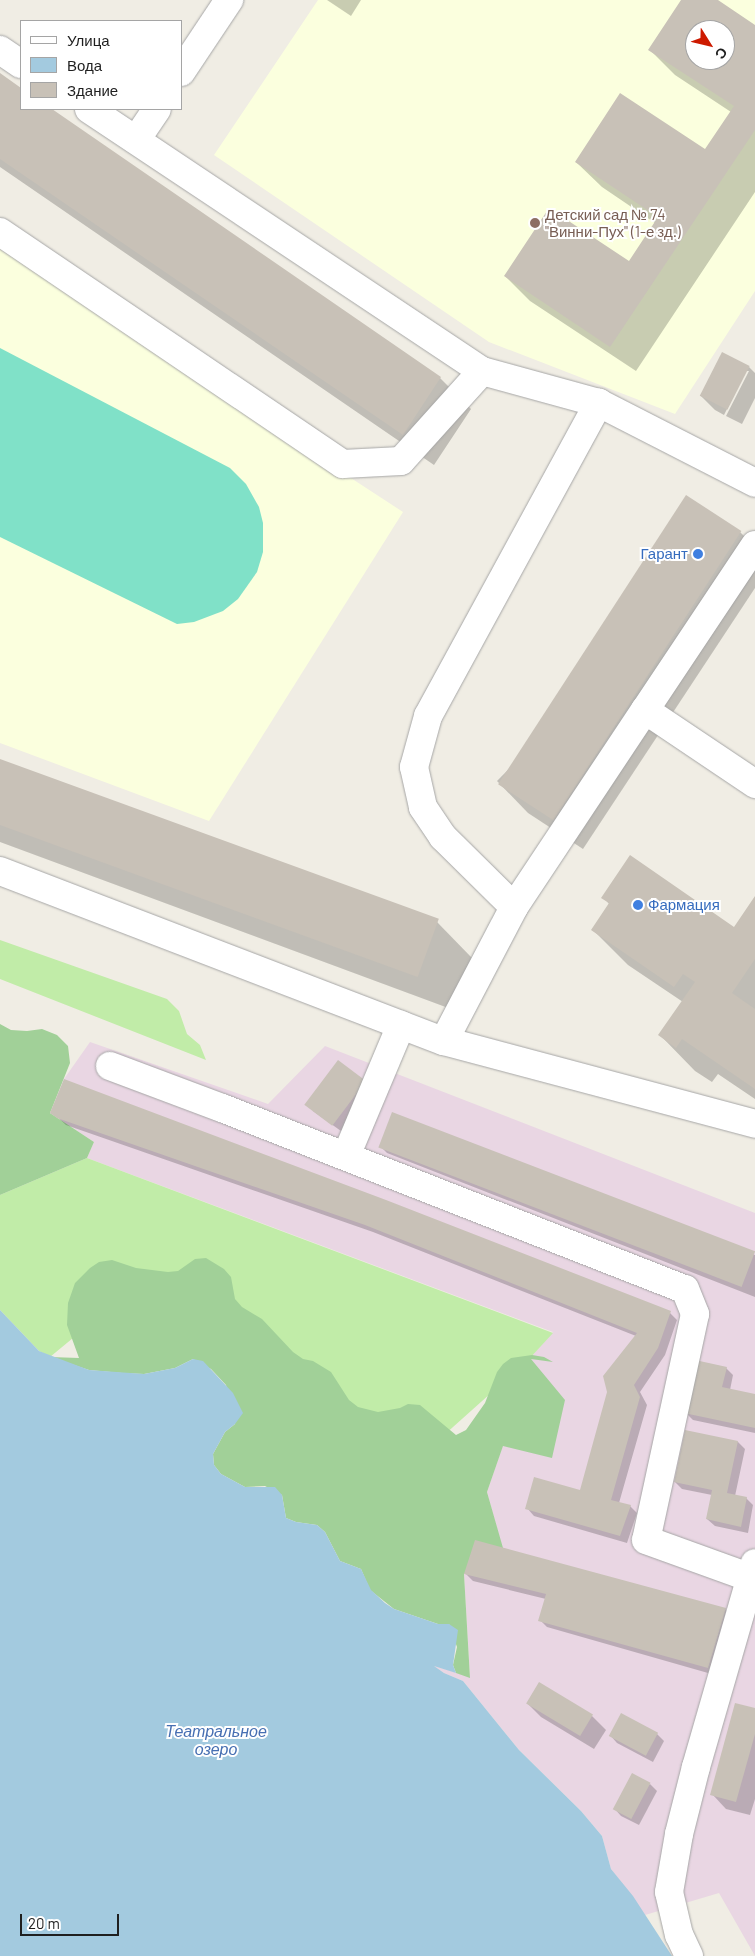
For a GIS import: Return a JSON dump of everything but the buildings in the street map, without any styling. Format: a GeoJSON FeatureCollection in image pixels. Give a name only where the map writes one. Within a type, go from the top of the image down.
{"type":"FeatureCollection","features":[{"type":"Feature","properties":{"kind":"lane"},"geometry":{"type":"LineString","coordinates":[[182,70],[229,0]]}},
{"type":"Feature","properties":{"kind":"lane"},"geometry":{"type":"LineString","coordinates":[[0,50],[20,63]]}},
{"type":"Feature","properties":{"kind":"lane"},"geometry":{"type":"LineString","coordinates":[[91,110],[482,371],[599,403],[755,483]]}},
{"type":"Feature","properties":{"kind":"lane"},"geometry":{"type":"LineString","coordinates":[[136,140],[156,110]]}},
{"type":"Feature","properties":{"kind":"lane"},"geometry":{"type":"LineString","coordinates":[[0,232],[344,464],[401,461],[482,371]]}},
{"type":"Feature","properties":{"kind":"lane"},"geometry":{"type":"LineString","coordinates":[[514,907],[443,838],[422,807],[414,766],[428,716],[599,403]]}},
{"type":"Feature","properties":{"kind":"lane"},"geometry":{"type":"LineString","coordinates":[[444,1041],[514,907],[755,545]]}},
{"type":"Feature","properties":{"kind":"lane"},"geometry":{"type":"LineString","coordinates":[[645,710],[755,784]]}},
{"type":"Feature","properties":{"kind":"lane"},"geometry":{"type":"LineString","coordinates":[[0,871],[444,1041],[755,1124]]}},
{"type":"Feature","properties":{"kind":"lane"},"geometry":{"type":"LineString","coordinates":[[346,1156],[401,1025]]}},
{"type":"Feature","properties":{"kind":"lane"},"geometry":{"type":"LineString","coordinates":[[110,1066],[346,1156],[686,1290],[694,1314],[646,1540],[753,1570],[679,1834],[669,1892],[679,1935],[689,1956]]}},
{"type":"Feature","properties":{"kind":"shaded area","name":"Детский сад № 74 \"Винни-Пух\" (1-е зд.)"},"geometry":{"type":"Polygon","coordinates":[[[318,0],[755,0],[755,291],[675,414],[489,342],[214,155],[318,0]]]}},
{"type":"Feature","properties":{"kind":"shaded area"},"geometry":{"type":"Polygon","coordinates":[[[0,249],[403,512],[209,821],[0,743],[0,249]]]}},
{"type":"Feature","properties":{"kind":"shaded area"},"geometry":{"type":"Polygon","coordinates":[[[90,1042],[268,1104],[325,1046],[755,1213],[755,1956],[719,1893],[645,1915],[611,1869],[602,1836],[581,1811],[519,1750],[463,1681],[444,1673],[432,1665],[470,1677],[464,1574],[502,1547],[487,1492],[503,1445],[552,1457],[530,1358],[553,1332],[87,1158],[94,1142],[50,1113],[64,1079],[90,1042]]]}},
{"type":"Feature","properties":{"kind":"green space"},"geometry":{"type":"Polygon","coordinates":[[[0,348],[230,468],[246,484],[259,507],[263,523],[263,552],[257,572],[238,599],[223,611],[194,622],[177,624],[0,537],[0,348]]]}},
{"type":"Feature","properties":{"kind":"green space"},"geometry":{"type":"Polygon","coordinates":[[[0,940],[167,999],[179,1011],[187,1034],[200,1045],[206,1060],[0,979],[0,940]]]}},
{"type":"Feature","properties":{"kind":"green space"},"geometry":{"type":"Polygon","coordinates":[[[0,1024],[11,1030],[27,1031],[42,1029],[57,1035],[68,1046],[70,1063],[50,1113],[94,1142],[87,1158],[0,1195],[0,1024]]]}},
{"type":"Feature","properties":{"kind":"green space"},"geometry":{"type":"Polygon","coordinates":[[[87,1158],[553,1333],[530,1358],[386,1487],[125,1295],[50,1357],[39,1351],[0,1310],[0,1195],[87,1158]]]}},
{"type":"Feature","properties":{"kind":"green space"},"geometry":{"type":"Polygon","coordinates":[[[206,1258],[224,1269],[231,1277],[235,1299],[242,1307],[262,1319],[293,1352],[303,1359],[313,1361],[331,1372],[349,1400],[358,1407],[378,1412],[400,1408],[408,1404],[420,1405],[456,1435],[466,1430],[485,1403],[497,1372],[503,1364],[511,1358],[532,1355],[544,1357],[553,1362],[531,1359],[565,1400],[552,1458],[503,1446],[487,1492],[503,1548],[464,1574],[470,1678],[456,1673],[453,1665],[457,1647],[449,1624],[438,1624],[394,1609],[370,1590],[361,1569],[340,1561],[325,1532],[317,1525],[296,1522],[286,1518],[282,1495],[265,1486],[245,1487],[221,1474],[214,1465],[213,1454],[225,1432],[235,1424],[226,1385],[211,1369],[193,1359],[175,1368],[144,1374],[122,1373],[89,1370],[50,1357],[79,1358],[67,1325],[68,1303],[75,1283],[99,1262],[112,1260],[136,1268],[168,1272],[178,1271],[195,1259],[206,1258]]]}},
{"type":"Feature","properties":{"kind":"water","name":"Театральное озеро"},"geometry":{"type":"Polygon","coordinates":[[[0,1310],[39,1351],[89,1370],[144,1374],[175,1368],[193,1359],[203,1361],[233,1393],[243,1413],[235,1424],[225,1432],[213,1454],[214,1465],[221,1474],[245,1487],[275,1487],[282,1495],[286,1518],[296,1522],[317,1525],[325,1532],[340,1561],[361,1569],[371,1590],[385,1603],[394,1609],[438,1624],[449,1624],[458,1630],[453,1665],[456,1673],[434,1666],[444,1673],[463,1681],[519,1750],[581,1811],[602,1836],[611,1869],[633,1896],[672,1956],[0,1956],[0,1310]]]}},
{"type":"Feature","properties":{"kind":"place","name":"Детский сад № 74 \"Винни-Пух\" (1-е зд.)"},"geometry":{"type":"Point","coordinates":[535,223]}},
{"type":"Feature","properties":{"kind":"place","name":"Гарант"},"geometry":{"type":"Point","coordinates":[698,554]}},
{"type":"Feature","properties":{"kind":"place","name":"Фармация"},"geometry":{"type":"Point","coordinates":[638,905]}}]}
